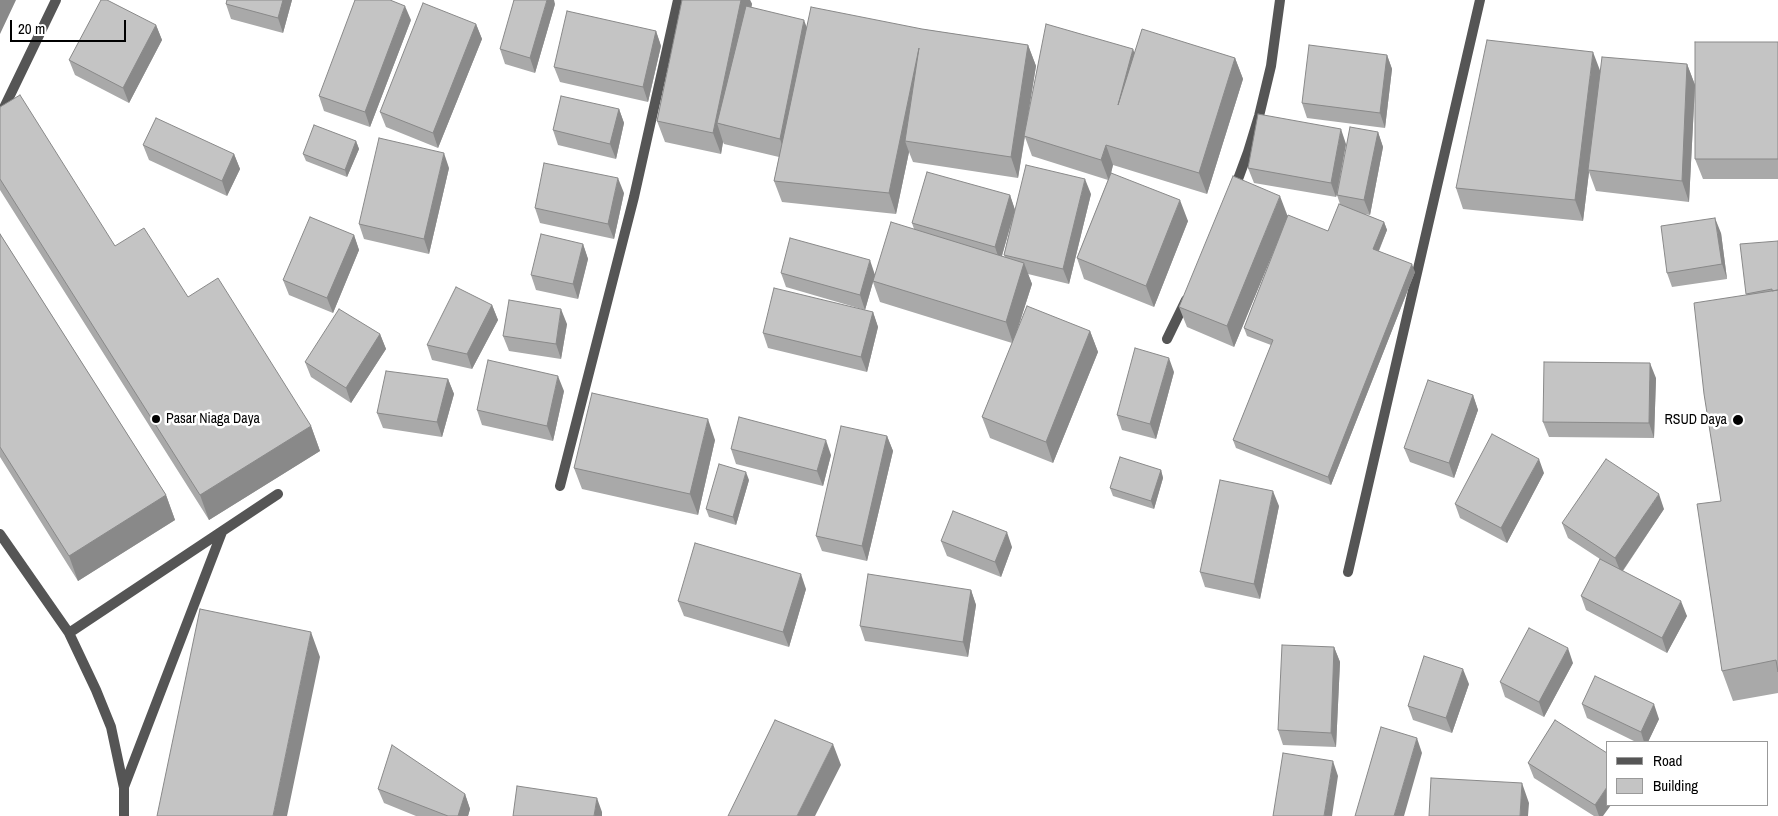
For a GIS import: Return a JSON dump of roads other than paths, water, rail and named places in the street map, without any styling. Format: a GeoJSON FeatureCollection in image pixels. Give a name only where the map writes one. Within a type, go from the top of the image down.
{"type":"FeatureCollection","features":[{"type":"Feature","properties":{"kind":"street"},"geometry":{"type":"LineString","coordinates":[[0,116],[56,0]]}},
{"type":"Feature","properties":{"kind":"street"},"geometry":{"type":"LineString","coordinates":[[560,486],[634,197],[678,0]]}},
{"type":"Feature","properties":{"kind":"street"},"geometry":{"type":"LineString","coordinates":[[1232,196],[1259,116],[1270,66],[1280,0]]}},
{"type":"Feature","properties":{"kind":"street"},"geometry":{"type":"LineString","coordinates":[[1348,572],[1480,0]]}},
{"type":"Feature","properties":{"kind":"street"},"geometry":{"type":"LineString","coordinates":[[1167,339],[1192,287]]}},
{"type":"Feature","properties":{"kind":"street"},"geometry":{"type":"LineString","coordinates":[[69,633],[278,494]]}},
{"type":"Feature","properties":{"kind":"street"},"geometry":{"type":"LineString","coordinates":[[124,788],[222,532]]}},
{"type":"Feature","properties":{"kind":"street"},"geometry":{"type":"LineString","coordinates":[[0,534],[69,633],[111,727],[124,788],[124,816]]}},
{"type":"Feature","properties":{"kind":"place","name":"Pasar Niaga Daya"},"geometry":{"type":"Point","coordinates":[156,419]}},
{"type":"Feature","properties":{"kind":"place","name":"RSUD Daya"},"geometry":{"type":"Point","coordinates":[1738,420]}}]}
